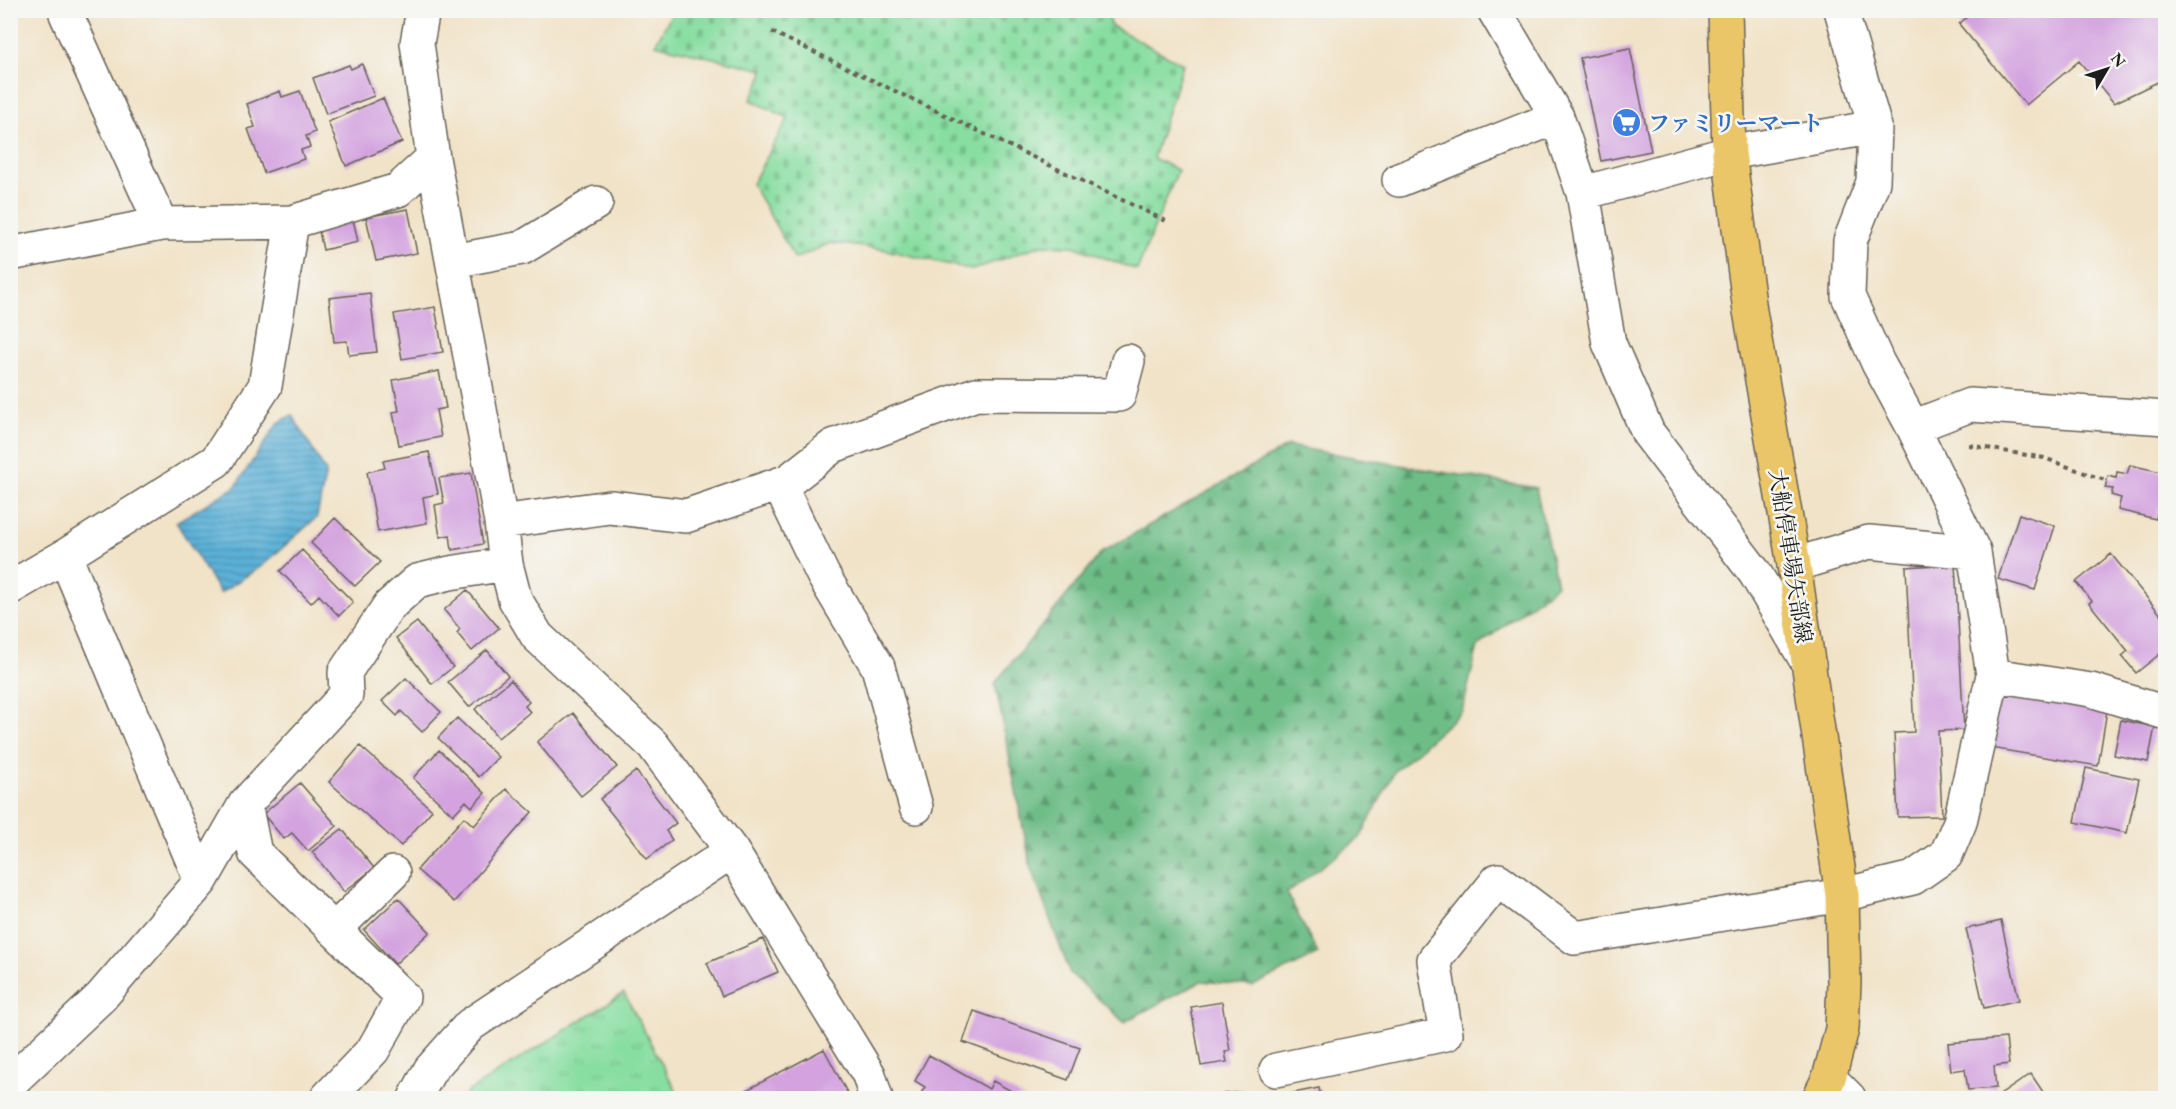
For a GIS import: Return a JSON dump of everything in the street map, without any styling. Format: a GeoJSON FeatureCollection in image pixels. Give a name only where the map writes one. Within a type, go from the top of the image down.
{"type":"FeatureCollection","features":[{"type":"Feature","properties":{"kind":"main road","name":"大船停車場矢部線"},"geometry":{"type":"LineString","coordinates":[[1725,10],[1730,153],[1750,311],[1794,565],[1842,894],[1844,983],[1842,1029],[1833,1091]]}},
{"type":"Feature","properties":{"kind":"street"},"geometry":{"type":"LineString","coordinates":[[423,10],[417,43],[433,158],[515,599],[537,636],[653,745],[732,851],[869,1075],[876,1098]]}},
{"type":"Feature","properties":{"kind":"street"},"geometry":{"type":"LineString","coordinates":[[1494,10],[1557,117],[1583,193],[1610,343],[1648,433],[1755,573],[1809,666]]}},
{"type":"Feature","properties":{"kind":"street"},"geometry":{"type":"LineString","coordinates":[[1276,1070],[1446,1034],[1434,960],[1497,880],[1575,938],[1842,894],[1913,878],[1946,855],[1960,822],[1993,675],[1974,552],[1916,432],[1878,363],[1848,296],[1850,241],[1873,182],[1875,128],[1841,10]]}},
{"type":"Feature","properties":{"kind":"street"},"geometry":{"type":"LineString","coordinates":[[66,14],[161,224]]}},
{"type":"Feature","properties":{"kind":"street"},"geometry":{"type":"LineString","coordinates":[[1399,180],[1557,117]]}},
{"type":"Feature","properties":{"kind":"street"},"geometry":{"type":"LineString","coordinates":[[1583,193],[1730,153],[1875,128]]}},
{"type":"Feature","properties":{"kind":"street"},"geometry":{"type":"LineString","coordinates":[[10,254],[161,224],[292,222],[398,190],[433,158]]}},
{"type":"Feature","properties":{"kind":"street"},"geometry":{"type":"LineString","coordinates":[[453,261],[522,248],[596,204]]}},
{"type":"Feature","properties":{"kind":"street"},"geometry":{"type":"LineString","coordinates":[[10,588],[216,461],[265,386],[292,222]]}},
{"type":"Feature","properties":{"kind":"street"},"geometry":{"type":"LineString","coordinates":[[501,522],[610,507],[686,516],[788,481],[833,446],[976,394],[1119,395],[1128,361]]}},
{"type":"Feature","properties":{"kind":"street"},"geometry":{"type":"LineString","coordinates":[[1916,432],[1970,405],[2166,418]]}},
{"type":"Feature","properties":{"kind":"street"},"geometry":{"type":"LineString","coordinates":[[779,484],[823,575],[878,667],[916,807]]}},
{"type":"Feature","properties":{"kind":"street"},"geometry":{"type":"LineString","coordinates":[[1794,565],[1869,542],[1974,552]]}},
{"type":"Feature","properties":{"kind":"street"},"geometry":{"type":"LineString","coordinates":[[65,556],[201,881]]}},
{"type":"Feature","properties":{"kind":"street"},"geometry":{"type":"LineString","coordinates":[[10,1083],[101,997],[201,881],[245,804],[346,695],[345,672],[389,606],[417,581],[507,564]]}},
{"type":"Feature","properties":{"kind":"street"},"geometry":{"type":"LineString","coordinates":[[1993,675],[2091,690],[2166,713]]}},
{"type":"Feature","properties":{"kind":"street"},"geometry":{"type":"LineString","coordinates":[[245,804],[255,853],[403,997],[373,1050],[327,1098]]}},
{"type":"Feature","properties":{"kind":"street"},"geometry":{"type":"LineString","coordinates":[[415,1098],[430,1070],[470,1025],[732,851]]}},
{"type":"Feature","properties":{"kind":"street"},"geometry":{"type":"LineString","coordinates":[[334,930],[393,873]]}},
{"type":"Feature","properties":{"kind":"path"},"geometry":{"type":"LineString","coordinates":[[772,32],[1166,222]]}},
{"type":"Feature","properties":{"kind":"path"},"geometry":{"type":"LineString","coordinates":[[1916,432],[2044,458],[2107,481]]}},
{"type":"Feature","properties":{"kind":"green space"},"geometry":{"type":"Polygon","coordinates":[[[674,11],[1109,11],[1110,25],[1183,64],[1153,158],[1178,170],[1137,270],[1073,246],[1041,245],[972,270],[882,249],[830,243],[795,259],[752,184],[788,118],[751,100],[761,80],[763,70],[655,44],[674,11]]]}},
{"type":"Feature","properties":{"kind":"green space"},"geometry":{"type":"Polygon","coordinates":[[[1288,446],[1536,488],[1557,585],[1478,646],[1462,711],[1395,771],[1360,838],[1287,893],[1318,954],[1253,986],[1201,981],[1124,1022],[1070,973],[1031,868],[995,683],[1102,552],[1288,446]]]}},
{"type":"Feature","properties":{"kind":"green space"},"geometry":{"type":"Polygon","coordinates":[[[624,993],[680,1098],[464,1098],[469,1091],[624,993]]]}},
{"type":"Feature","properties":{"kind":"water"},"geometry":{"type":"Polygon","coordinates":[[[292,415],[326,472],[317,517],[262,566],[220,593],[176,522],[235,487],[278,423],[292,415]]]}},
{"type":"Feature","properties":{"kind":"building"},"geometry":{"type":"Polygon","coordinates":[[[1975,10],[2166,10],[2166,78],[2114,103],[2079,61],[2026,105],[1959,24],[1975,10]]]}},
{"type":"Feature","properties":{"kind":"building"},"geometry":{"type":"Polygon","coordinates":[[[1630,48],[1651,151],[1601,161],[1580,58],[1630,48]]]}},
{"type":"Feature","properties":{"kind":"building"},"geometry":{"type":"Polygon","coordinates":[[[362,64],[374,96],[326,114],[313,78],[349,65],[351,69],[362,64]]]}},
{"type":"Feature","properties":{"kind":"building"},"geometry":{"type":"Polygon","coordinates":[[[280,91],[282,97],[300,91],[315,132],[306,136],[310,147],[301,150],[304,159],[264,173],[248,129],[255,127],[247,104],[280,91]]]}},
{"type":"Feature","properties":{"kind":"building"},"geometry":{"type":"Polygon","coordinates":[[[383,98],[402,142],[346,166],[328,122],[383,98]]]}},
{"type":"Feature","properties":{"kind":"building"},"geometry":{"type":"Polygon","coordinates":[[[408,209],[417,253],[376,261],[366,217],[408,209]]]}},
{"type":"Feature","properties":{"kind":"building"},"geometry":{"type":"Polygon","coordinates":[[[353,219],[358,242],[323,250],[318,226],[353,219]]]}},
{"type":"Feature","properties":{"kind":"building"},"geometry":{"type":"Polygon","coordinates":[[[370,293],[377,352],[349,355],[347,341],[334,342],[329,298],[370,293]]]}},
{"type":"Feature","properties":{"kind":"building"},"geometry":{"type":"Polygon","coordinates":[[[435,307],[443,352],[402,359],[394,314],[435,307]]]}},
{"type":"Feature","properties":{"kind":"building"},"geometry":{"type":"Polygon","coordinates":[[[439,371],[446,408],[436,410],[441,437],[399,445],[393,412],[399,411],[393,380],[439,371]]]}},
{"type":"Feature","properties":{"kind":"building"},"geometry":{"type":"Polygon","coordinates":[[[429,452],[438,494],[423,497],[427,523],[378,532],[367,472],[385,468],[383,461],[429,452]]]}},
{"type":"Feature","properties":{"kind":"building"},"geometry":{"type":"Polygon","coordinates":[[[2130,465],[2166,473],[2166,510],[2158,508],[2156,519],[2118,510],[2121,498],[2111,495],[2113,489],[2105,488],[2108,476],[2116,478],[2117,472],[2127,474],[2130,465]]]}},
{"type":"Feature","properties":{"kind":"building"},"geometry":{"type":"Polygon","coordinates":[[[471,473],[483,544],[452,550],[450,535],[440,537],[435,505],[444,503],[439,478],[471,473]]]}},
{"type":"Feature","properties":{"kind":"building"},"geometry":{"type":"Polygon","coordinates":[[[2019,514],[2055,526],[2035,590],[1998,579],[2019,514]]]}},
{"type":"Feature","properties":{"kind":"building"},"geometry":{"type":"Polygon","coordinates":[[[335,518],[380,562],[355,586],[311,543],[335,518]]]}},
{"type":"Feature","properties":{"kind":"building"},"geometry":{"type":"Polygon","coordinates":[[[302,550],[353,602],[339,616],[319,595],[311,603],[280,571],[302,550]]]}},
{"type":"Feature","properties":{"kind":"building"},"geometry":{"type":"Polygon","coordinates":[[[2111,554],[2166,621],[2166,649],[2136,673],[2122,656],[2128,651],[2089,603],[2092,601],[2076,582],[2111,554]]]}},
{"type":"Feature","properties":{"kind":"building"},"geometry":{"type":"Polygon","coordinates":[[[1955,564],[1964,730],[1938,731],[1942,816],[1898,817],[1894,733],[1914,732],[1906,567],[1955,564]]]}},
{"type":"Feature","properties":{"kind":"building"},"geometry":{"type":"Polygon","coordinates":[[[467,590],[499,628],[472,651],[457,633],[460,629],[444,610],[467,590]]]}},
{"type":"Feature","properties":{"kind":"building"},"geometry":{"type":"Polygon","coordinates":[[[417,622],[453,667],[432,684],[396,638],[417,622]]]}},
{"type":"Feature","properties":{"kind":"building"},"geometry":{"type":"Polygon","coordinates":[[[487,650],[508,676],[469,707],[448,682],[487,650]]]}},
{"type":"Feature","properties":{"kind":"building"},"geometry":{"type":"Polygon","coordinates":[[[406,678],[441,712],[422,732],[401,711],[397,716],[382,701],[406,678]]]}},
{"type":"Feature","properties":{"kind":"building"},"geometry":{"type":"Polygon","coordinates":[[[511,680],[529,702],[525,706],[530,712],[498,738],[475,709],[511,680]]]}},
{"type":"Feature","properties":{"kind":"building"},"geometry":{"type":"Polygon","coordinates":[[[2001,685],[2069,696],[2069,703],[2107,710],[2098,766],[1991,748],[2001,685]]]}},
{"type":"Feature","properties":{"kind":"building"},"geometry":{"type":"Polygon","coordinates":[[[573,713],[617,767],[581,796],[537,742],[573,713]]]}},
{"type":"Feature","properties":{"kind":"building"},"geometry":{"type":"Polygon","coordinates":[[[457,718],[498,757],[479,777],[438,738],[457,718]]]}},
{"type":"Feature","properties":{"kind":"building"},"geometry":{"type":"Polygon","coordinates":[[[2121,720],[2155,727],[2148,762],[2114,755],[2121,720]]]}},
{"type":"Feature","properties":{"kind":"building"},"geometry":{"type":"Polygon","coordinates":[[[360,746],[432,810],[401,846],[329,782],[360,746]]]}},
{"type":"Feature","properties":{"kind":"building"},"geometry":{"type":"Polygon","coordinates":[[[439,750],[485,793],[472,807],[466,801],[453,815],[413,778],[439,750]]]}},
{"type":"Feature","properties":{"kind":"building"},"geometry":{"type":"Polygon","coordinates":[[[2086,768],[2139,779],[2127,833],[2075,822],[2086,768]]]}},
{"type":"Feature","properties":{"kind":"building"},"geometry":{"type":"Polygon","coordinates":[[[636,771],[676,823],[666,831],[672,840],[647,859],[600,799],[636,771]]]}},
{"type":"Feature","properties":{"kind":"building"},"geometry":{"type":"Polygon","coordinates":[[[300,783],[337,826],[308,851],[292,833],[284,839],[263,814],[300,783]]]}},
{"type":"Feature","properties":{"kind":"building"},"geometry":{"type":"Polygon","coordinates":[[[506,789],[532,812],[454,902],[417,870],[464,817],[474,826],[506,789]]]}},
{"type":"Feature","properties":{"kind":"building"},"geometry":{"type":"Polygon","coordinates":[[[342,829],[374,868],[344,892],[312,852],[342,829]]]}},
{"type":"Feature","properties":{"kind":"building"},"geometry":{"type":"Polygon","coordinates":[[[398,898],[430,932],[395,964],[364,930],[398,898]]]}},
{"type":"Feature","properties":{"kind":"building"},"geometry":{"type":"Polygon","coordinates":[[[2001,921],[2019,1000],[1984,1008],[1966,929],[2001,921]]]}},
{"type":"Feature","properties":{"kind":"building"},"geometry":{"type":"Polygon","coordinates":[[[763,939],[778,972],[722,996],[707,963],[763,939]]]}},
{"type":"Feature","properties":{"kind":"building"},"geometry":{"type":"Polygon","coordinates":[[[1222,1002],[1230,1051],[1225,1052],[1227,1062],[1201,1066],[1191,1007],[1222,1002]]]}},
{"type":"Feature","properties":{"kind":"building"},"geometry":{"type":"Polygon","coordinates":[[[974,1011],[1080,1048],[1068,1080],[963,1042],[974,1011]]]}},
{"type":"Feature","properties":{"kind":"building"},"geometry":{"type":"Polygon","coordinates":[[[2006,1038],[2009,1064],[1994,1066],[1996,1088],[1968,1090],[1965,1069],[1951,1071],[1948,1043],[2006,1038]]]}},
{"type":"Feature","properties":{"kind":"building"},"geometry":{"type":"Polygon","coordinates":[[[824,1049],[850,1098],[744,1098],[741,1093],[824,1049]]]}},
{"type":"Feature","properties":{"kind":"building"},"geometry":{"type":"Polygon","coordinates":[[[929,1055],[989,1089],[993,1081],[1024,1098],[918,1098],[925,1087],[915,1081],[929,1055]]]}},
{"type":"Feature","properties":{"kind":"building"},"geometry":{"type":"Polygon","coordinates":[[[2031,1074],[2047,1098],[2002,1098],[2000,1095],[2031,1074]]]}},
{"type":"Feature","properties":{"kind":"building"},"geometry":{"type":"Polygon","coordinates":[[[1319,1088],[1321,1098],[1289,1098],[1288,1094],[1319,1088]]]}},
{"type":"Feature","properties":{"kind":"building"},"geometry":{"type":"Polygon","coordinates":[[[1240,1092],[1241,1097],[1269,1092],[1270,1098],[1224,1098],[1223,1094],[1240,1092]]]}},
{"type":"Feature","properties":{"kind":"place","name":"ファミリーマート"},"geometry":{"type":"Point","coordinates":[1627,123]}}]}
